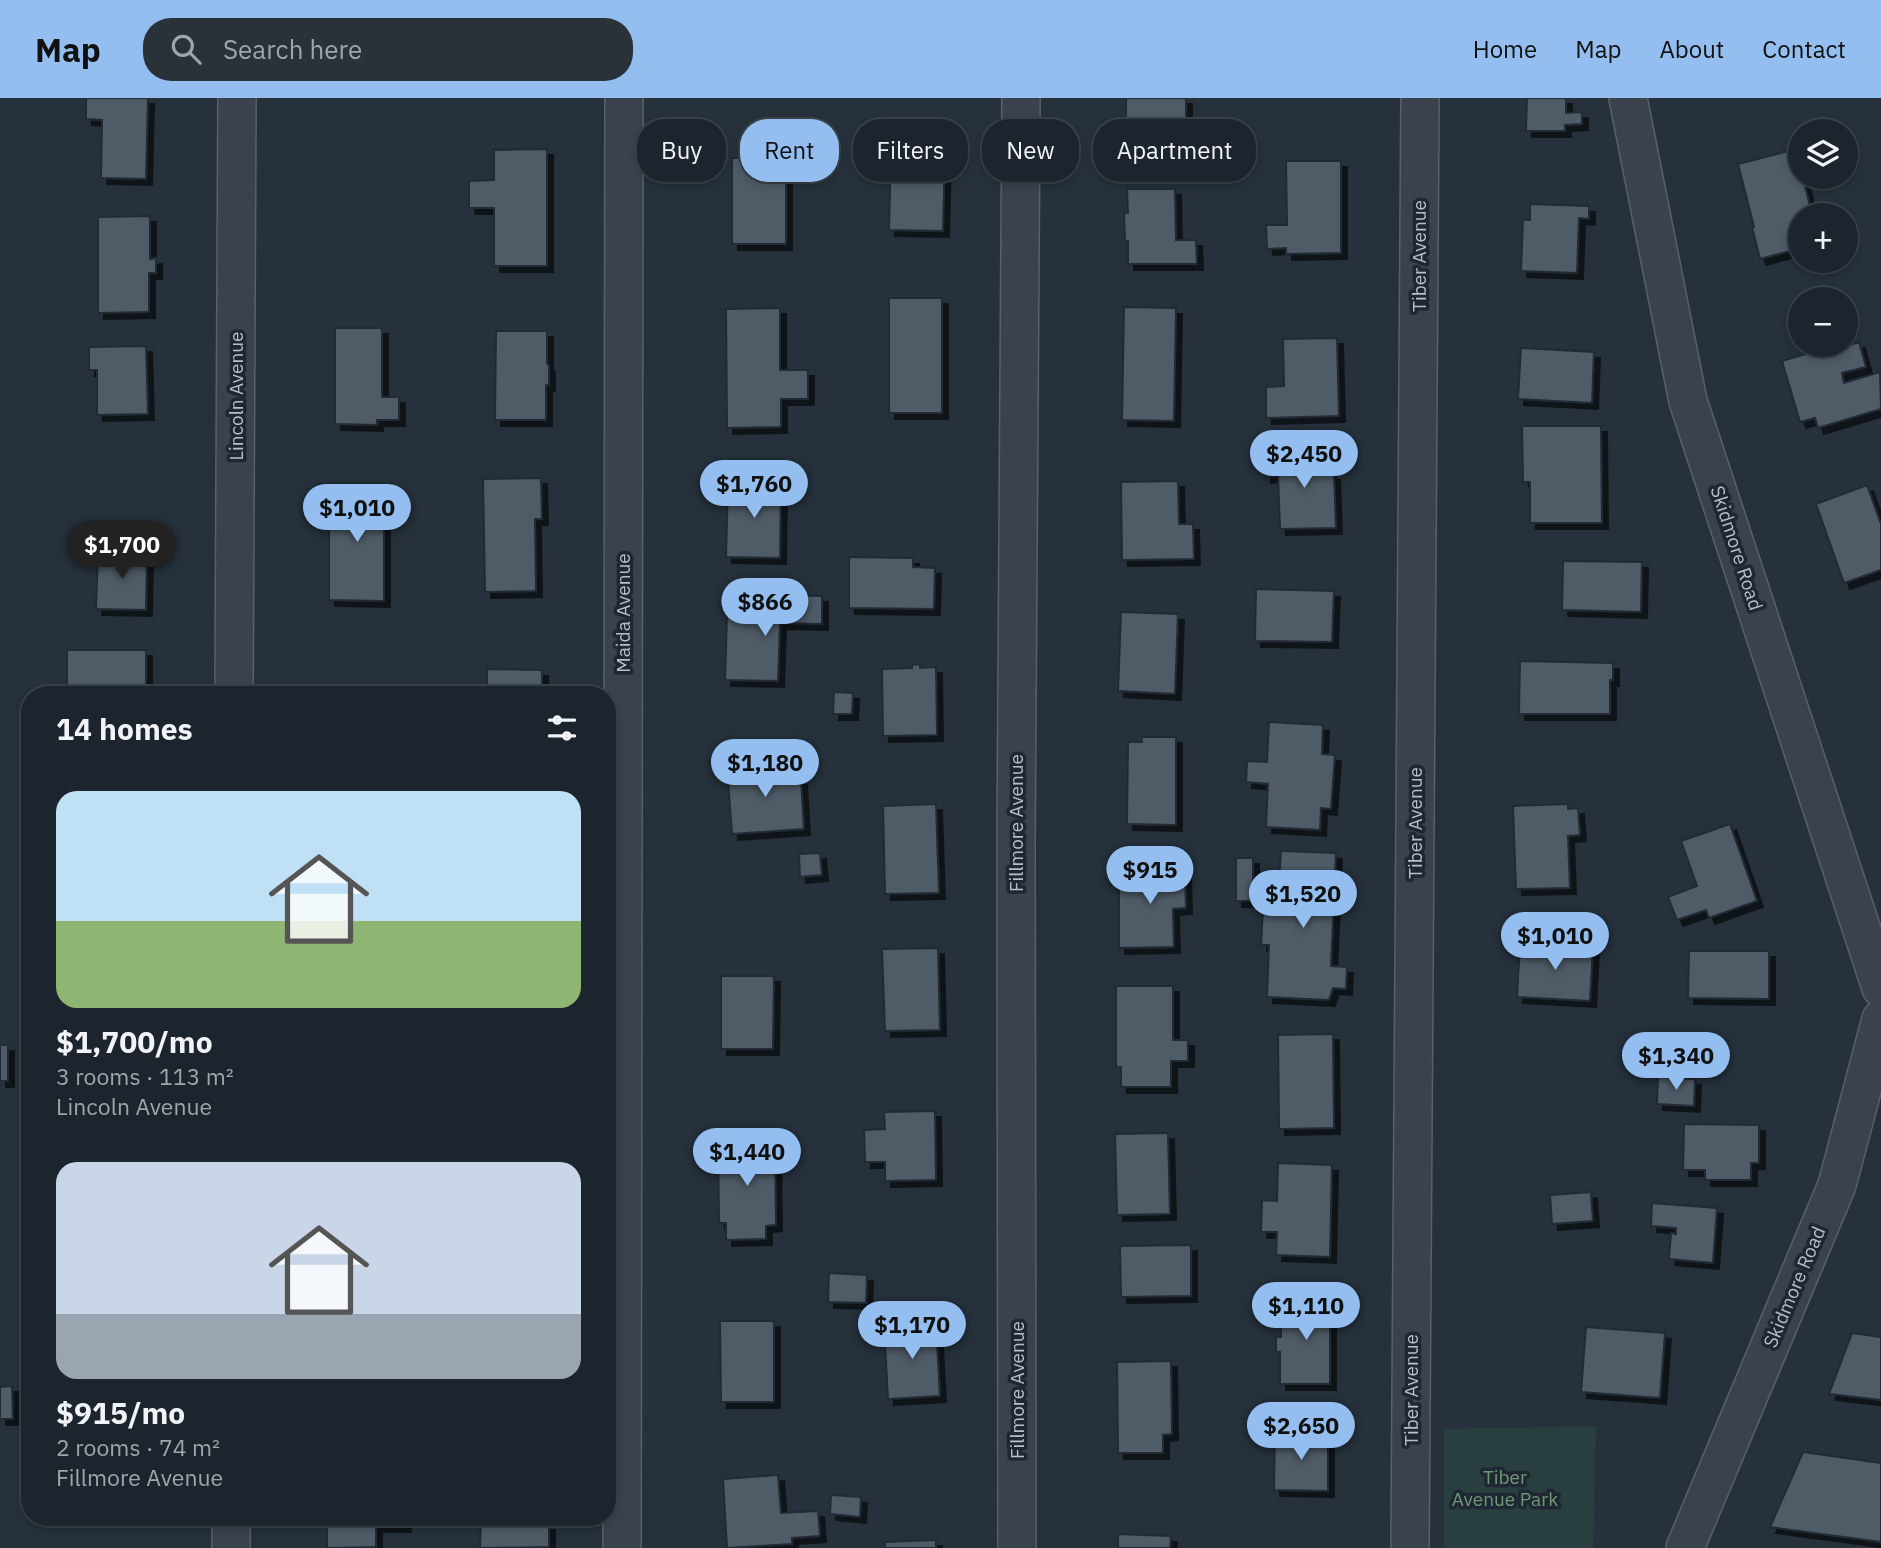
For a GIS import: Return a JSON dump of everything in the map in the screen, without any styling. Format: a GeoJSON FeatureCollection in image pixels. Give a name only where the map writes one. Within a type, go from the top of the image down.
{"type":"FeatureCollection","features":[{"type":"Feature","properties":{"kind":"street","name":"Lincoln Avenue"},"geometry":{"type":"LineString","coordinates":[[234,686],[237,98]]}},
{"type":"Feature","properties":{"kind":"street","name":"Maida Avenue"},"geometry":{"type":"LineString","coordinates":[[622,1548],[624,98]]}},
{"type":"Feature","properties":{"kind":"street","name":"Fillmore Avenue"},"geometry":{"type":"LineString","coordinates":[[1017,1548],[1016,843],[1021,98]]}},
{"type":"Feature","properties":{"kind":"street","name":"Tiber Avenue"},"geometry":{"type":"LineString","coordinates":[[1410,1548],[1420,98]]}},
{"type":"Feature","properties":{"kind":"street","name":"Skidmore Road"},"geometry":{"type":"LineString","coordinates":[[1628,98],[1688,401],[1881,988]]}},
{"type":"Feature","properties":{"kind":"street","name":"Skidmore Road"},"geometry":{"type":"LineString","coordinates":[[1685,1548],[1837,1185],[1881,1019]]}},
{"type":"Feature","properties":{"kind":"street"},"geometry":{"type":"LineString","coordinates":[[231,1526],[231,1548]]}},
{"type":"Feature","properties":{"kind":"green space","name":"Tiber Avenue Park"},"geometry":{"type":"Polygon","coordinates":[[[1596,1426],[1593,1548],[1444,1548],[1444,1429],[1596,1426]]]}},
{"type":"Feature","properties":{"kind":"building"},"geometry":{"type":"Polygon","coordinates":[[[86,98],[148,98],[146,179],[101,178],[102,120],[86,119],[86,98]]]}},
{"type":"Feature","properties":{"kind":"building"},"geometry":{"type":"Polygon","coordinates":[[[1126,98],[1186,98],[1186,119],[1126,119],[1126,98]]]}},
{"type":"Feature","properties":{"kind":"building"},"geometry":{"type":"Polygon","coordinates":[[[1527,98],[1566,98],[1566,113],[1582,112],[1582,124],[1565,125],[1565,131],[1526,131],[1527,98]]]}},
{"type":"Feature","properties":{"kind":"building"},"geometry":{"type":"Polygon","coordinates":[[[547,149],[547,266],[494,266],[494,208],[469,208],[469,181],[494,180],[494,150],[547,149]]]}},
{"type":"Feature","properties":{"kind":"building"},"geometry":{"type":"Polygon","coordinates":[[[1788,151],[1788,189],[1806,189],[1809,203],[1788,203],[1788,251],[1760,259],[1738,164],[1788,151]]]}},
{"type":"Feature","properties":{"kind":"building"},"geometry":{"type":"Polygon","coordinates":[[[732,158],[740,158],[740,182],[786,182],[786,244],[732,244],[732,158]]]}},
{"type":"Feature","properties":{"kind":"building"},"geometry":{"type":"Polygon","coordinates":[[[1286,161],[1341,161],[1341,253],[1286,254],[1286,248],[1267,249],[1266,225],[1287,225],[1286,161]]]}},
{"type":"Feature","properties":{"kind":"building"},"geometry":{"type":"Polygon","coordinates":[[[890,182],[944,182],[943,231],[889,230],[890,182]]]}},
{"type":"Feature","properties":{"kind":"building"},"geometry":{"type":"Polygon","coordinates":[[[1127,189],[1175,189],[1176,240],[1196,240],[1197,264],[1128,264],[1124,213],[1128,213],[1127,189]]]}},
{"type":"Feature","properties":{"kind":"building"},"geometry":{"type":"Polygon","coordinates":[[[1530,204],[1589,206],[1589,219],[1579,218],[1577,273],[1521,271],[1523,220],[1530,220],[1530,204]]]}},
{"type":"Feature","properties":{"kind":"building"},"geometry":{"type":"Polygon","coordinates":[[[150,216],[150,259],[156,258],[156,273],[149,273],[149,312],[98,313],[98,217],[150,216]]]}},
{"type":"Feature","properties":{"kind":"building"},"geometry":{"type":"Polygon","coordinates":[[[889,298],[942,298],[942,413],[889,413],[889,298]]]}},
{"type":"Feature","properties":{"kind":"building"},"geometry":{"type":"Polygon","coordinates":[[[1124,307],[1176,308],[1174,421],[1122,420],[1124,307]]]}},
{"type":"Feature","properties":{"kind":"building"},"geometry":{"type":"Polygon","coordinates":[[[780,308],[780,370],[808,370],[808,399],[781,399],[781,427],[727,428],[726,309],[780,308]]]}},
{"type":"Feature","properties":{"kind":"building"},"geometry":{"type":"Polygon","coordinates":[[[335,328],[382,328],[382,397],[399,397],[399,420],[377,420],[377,425],[335,424],[335,328]]]}},
{"type":"Feature","properties":{"kind":"building"},"geometry":{"type":"Polygon","coordinates":[[[496,331],[547,331],[549,385],[546,385],[546,420],[495,420],[496,331]]]}},
{"type":"Feature","properties":{"kind":"building"},"geometry":{"type":"Polygon","coordinates":[[[1337,338],[1339,416],[1266,418],[1266,387],[1284,386],[1283,339],[1337,338]]]}},
{"type":"Feature","properties":{"kind":"building"},"geometry":{"type":"Polygon","coordinates":[[[1858,342],[1866,367],[1842,373],[1844,383],[1880,372],[1881,409],[1818,428],[1815,418],[1800,422],[1782,361],[1796,357],[1858,357],[1858,342]]]}},
{"type":"Feature","properties":{"kind":"building"},"geometry":{"type":"Polygon","coordinates":[[[146,346],[148,414],[97,415],[97,370],[89,370],[89,347],[146,346]]]}},
{"type":"Feature","properties":{"kind":"building"},"geometry":{"type":"Polygon","coordinates":[[[1521,348],[1594,352],[1592,403],[1518,399],[1521,348]]]}},
{"type":"Feature","properties":{"kind":"building"},"geometry":{"type":"Polygon","coordinates":[[[1522,426],[1601,426],[1602,523],[1530,523],[1530,482],[1523,482],[1522,426]]]}},
{"type":"Feature","properties":{"kind":"building"},"geometry":{"type":"Polygon","coordinates":[[[1329,453],[1330,474],[1334,474],[1336,528],[1280,529],[1278,476],[1265,477],[1265,455],[1329,453]]]}},
{"type":"Feature","properties":{"kind":"building"},"geometry":{"type":"Polygon","coordinates":[[[541,478],[542,519],[535,519],[536,591],[485,592],[483,479],[541,478]]]}},
{"type":"Feature","properties":{"kind":"building"},"geometry":{"type":"Polygon","coordinates":[[[728,481],[781,483],[780,558],[726,557],[728,481]]]}},
{"type":"Feature","properties":{"kind":"building"},"geometry":{"type":"Polygon","coordinates":[[[1178,481],[1179,524],[1193,524],[1194,559],[1122,560],[1121,482],[1178,481]]]}},
{"type":"Feature","properties":{"kind":"building"},"geometry":{"type":"Polygon","coordinates":[[[1867,485],[1881,524],[1881,570],[1844,583],[1816,504],[1867,485]]]}},
{"type":"Feature","properties":{"kind":"building"},"geometry":{"type":"Polygon","coordinates":[[[329,488],[384,488],[384,601],[329,600],[329,488]]]}},
{"type":"Feature","properties":{"kind":"building"},"geometry":{"type":"Polygon","coordinates":[[[98,552],[147,553],[146,610],[96,609],[98,552]]]}},
{"type":"Feature","properties":{"kind":"building"},"geometry":{"type":"Polygon","coordinates":[[[849,557],[913,558],[913,567],[935,568],[934,609],[849,608],[849,557]]]}},
{"type":"Feature","properties":{"kind":"building"},"geometry":{"type":"Polygon","coordinates":[[[1563,561],[1642,562],[1641,612],[1562,610],[1563,561]]]}},
{"type":"Feature","properties":{"kind":"building"},"geometry":{"type":"Polygon","coordinates":[[[1256,589],[1334,591],[1332,642],[1255,641],[1256,589]]]}},
{"type":"Feature","properties":{"kind":"building"},"geometry":{"type":"Polygon","coordinates":[[[778,595],[822,596],[822,624],[780,623],[778,681],[725,680],[727,615],[777,617],[778,595]]]}},
{"type":"Feature","properties":{"kind":"building"},"geometry":{"type":"Polygon","coordinates":[[[1121,612],[1178,614],[1175,694],[1118,691],[1121,612]]]}},
{"type":"Feature","properties":{"kind":"building"},"geometry":{"type":"Polygon","coordinates":[[[67,650],[146,650],[146,686],[67,686],[67,650]]]}},
{"type":"Feature","properties":{"kind":"building"},"geometry":{"type":"Polygon","coordinates":[[[1520,661],[1613,663],[1610,714],[1519,714],[1520,661]]]}},
{"type":"Feature","properties":{"kind":"building"},"geometry":{"type":"Polygon","coordinates":[[[920,664],[920,668],[936,667],[937,735],[883,736],[882,669],[912,668],[912,665],[920,664]]]}},
{"type":"Feature","properties":{"kind":"building"},"geometry":{"type":"Polygon","coordinates":[[[487,669],[542,670],[542,686],[487,686],[487,669]]]}},
{"type":"Feature","properties":{"kind":"building"},"geometry":{"type":"Polygon","coordinates":[[[834,692],[853,693],[852,714],[833,714],[834,692]]]}},
{"type":"Feature","properties":{"kind":"building"},"geometry":{"type":"Polygon","coordinates":[[[1269,722],[1323,725],[1322,754],[1335,755],[1331,809],[1321,808],[1320,830],[1266,827],[1268,784],[1246,782],[1247,761],[1267,762],[1269,722]]]}},
{"type":"Feature","properties":{"kind":"building"},"geometry":{"type":"Polygon","coordinates":[[[1142,737],[1176,737],[1176,825],[1127,824],[1128,742],[1142,742],[1142,737]]]}},
{"type":"Feature","properties":{"kind":"building"},"geometry":{"type":"Polygon","coordinates":[[[790,763],[791,779],[801,779],[804,829],[732,834],[727,767],[790,763]]]}},
{"type":"Feature","properties":{"kind":"building"},"geometry":{"type":"Polygon","coordinates":[[[936,804],[939,893],[885,894],[883,806],[936,804]]]}},
{"type":"Feature","properties":{"kind":"building"},"geometry":{"type":"Polygon","coordinates":[[[1568,804],[1568,809],[1578,808],[1580,835],[1568,836],[1570,888],[1516,889],[1513,806],[1568,804]]]}},
{"type":"Feature","properties":{"kind":"building"},"geometry":{"type":"Polygon","coordinates":[[[1730,824],[1757,901],[1709,918],[1706,910],[1677,920],[1668,897],[1697,886],[1681,841],[1730,824]]]}},
{"type":"Feature","properties":{"kind":"building"},"geometry":{"type":"Polygon","coordinates":[[[1281,851],[1336,853],[1331,966],[1347,967],[1346,989],[1333,988],[1329,1000],[1267,997],[1269,945],[1261,945],[1263,910],[1304,912],[1305,898],[1278,897],[1281,851]]]}},
{"type":"Feature","properties":{"kind":"building"},"geometry":{"type":"Polygon","coordinates":[[[820,853],[822,875],[800,877],[799,854],[820,853]]]}},
{"type":"Feature","properties":{"kind":"building"},"geometry":{"type":"Polygon","coordinates":[[[1236,858],[1253,858],[1253,901],[1236,901],[1236,858]]]}},
{"type":"Feature","properties":{"kind":"building"},"geometry":{"type":"Polygon","coordinates":[[[1119,869],[1185,869],[1186,908],[1173,909],[1174,947],[1119,948],[1119,869]]]}},
{"type":"Feature","properties":{"kind":"building"},"geometry":{"type":"Polygon","coordinates":[[[1520,943],[1593,947],[1590,1001],[1517,997],[1520,943]]]}},
{"type":"Feature","properties":{"kind":"building"},"geometry":{"type":"Polygon","coordinates":[[[938,948],[940,1030],[885,1031],[882,949],[938,948]]]}},
{"type":"Feature","properties":{"kind":"building"},"geometry":{"type":"Polygon","coordinates":[[[1689,951],[1769,951],[1769,999],[1688,998],[1689,951]]]}},
{"type":"Feature","properties":{"kind":"building"},"geometry":{"type":"Polygon","coordinates":[[[721,976],[774,976],[773,1049],[721,1049],[721,976]]]}},
{"type":"Feature","properties":{"kind":"building"},"geometry":{"type":"Polygon","coordinates":[[[1116,986],[1173,986],[1173,1040],[1188,1040],[1188,1061],[1171,1061],[1171,1087],[1121,1087],[1121,1067],[1116,1067],[1116,986]]]}},
{"type":"Feature","properties":{"kind":"building"},"geometry":{"type":"Polygon","coordinates":[[[1333,1034],[1334,1128],[1279,1129],[1278,1035],[1333,1034]]]}},
{"type":"Feature","properties":{"kind":"building"},"geometry":{"type":"Polygon","coordinates":[[[0,1045],[8,1045],[8,1081],[0,1081],[0,1045]]]}},
{"type":"Feature","properties":{"kind":"building"},"geometry":{"type":"Polygon","coordinates":[[[1658,1077],[1695,1079],[1694,1106],[1657,1104],[1658,1077]]]}},
{"type":"Feature","properties":{"kind":"building"},"geometry":{"type":"Polygon","coordinates":[[[935,1111],[936,1180],[885,1181],[885,1162],[865,1162],[864,1130],[885,1129],[884,1112],[935,1111]]]}},
{"type":"Feature","properties":{"kind":"building"},"geometry":{"type":"Polygon","coordinates":[[[1684,1124],[1759,1125],[1759,1163],[1751,1163],[1751,1180],[1705,1180],[1705,1170],[1683,1170],[1684,1124]]]}},
{"type":"Feature","properties":{"kind":"building"},"geometry":{"type":"Polygon","coordinates":[[[1168,1133],[1170,1214],[1117,1215],[1115,1134],[1168,1133]]]}},
{"type":"Feature","properties":{"kind":"building"},"geometry":{"type":"Polygon","coordinates":[[[775,1139],[776,1225],[766,1226],[766,1239],[726,1240],[726,1223],[719,1223],[718,1140],[775,1139]]]}},
{"type":"Feature","properties":{"kind":"building"},"geometry":{"type":"Polygon","coordinates":[[[1278,1163],[1332,1165],[1330,1257],[1276,1255],[1277,1232],[1261,1232],[1262,1200],[1277,1201],[1278,1163]]]}},
{"type":"Feature","properties":{"kind":"building"},"geometry":{"type":"Polygon","coordinates":[[[1591,1192],[1593,1221],[1552,1224],[1550,1195],[1591,1192]]]}},
{"type":"Feature","properties":{"kind":"building"},"geometry":{"type":"Polygon","coordinates":[[[1652,1203],[1717,1208],[1713,1263],[1669,1259],[1671,1233],[1676,1234],[1676,1228],[1651,1226],[1652,1203]]]}},
{"type":"Feature","properties":{"kind":"building"},"geometry":{"type":"Polygon","coordinates":[[[1191,1245],[1191,1296],[1121,1297],[1120,1246],[1191,1245]]]}},
{"type":"Feature","properties":{"kind":"building"},"geometry":{"type":"Polygon","coordinates":[[[829,1273],[867,1275],[866,1303],[828,1302],[829,1273]]]}},
{"type":"Feature","properties":{"kind":"building"},"geometry":{"type":"Polygon","coordinates":[[[1291,1296],[1330,1296],[1330,1384],[1280,1384],[1280,1352],[1276,1352],[1276,1337],[1281,1337],[1281,1315],[1291,1315],[1291,1296]]]}},
{"type":"Feature","properties":{"kind":"building"},"geometry":{"type":"Polygon","coordinates":[[[720,1321],[774,1321],[774,1402],[721,1402],[720,1321]]]}},
{"type":"Feature","properties":{"kind":"building"},"geometry":{"type":"Polygon","coordinates":[[[936,1324],[940,1396],[888,1399],[884,1326],[936,1324]]]}},
{"type":"Feature","properties":{"kind":"building"},"geometry":{"type":"Polygon","coordinates":[[[1586,1327],[1665,1333],[1660,1398],[1581,1392],[1586,1327]]]}},
{"type":"Feature","properties":{"kind":"building"},"geometry":{"type":"Polygon","coordinates":[[[1852,1333],[1881,1337],[1881,1400],[1829,1394],[1852,1333]]]}},
{"type":"Feature","properties":{"kind":"building"},"geometry":{"type":"Polygon","coordinates":[[[1171,1361],[1172,1434],[1163,1435],[1163,1453],[1118,1453],[1117,1362],[1171,1361]]]}},
{"type":"Feature","properties":{"kind":"building"},"geometry":{"type":"Polygon","coordinates":[[[12,1386],[13,1419],[0,1419],[0,1387],[12,1386]]]}},
{"type":"Feature","properties":{"kind":"building"},"geometry":{"type":"Polygon","coordinates":[[[1275,1432],[1328,1433],[1328,1491],[1274,1490],[1275,1432]]]}},
{"type":"Feature","properties":{"kind":"building"},"geometry":{"type":"Polygon","coordinates":[[[1803,1452],[1881,1463],[1881,1542],[1770,1527],[1803,1452]]]}},
{"type":"Feature","properties":{"kind":"building"},"geometry":{"type":"Polygon","coordinates":[[[778,1475],[781,1513],[818,1511],[820,1536],[792,1538],[792,1544],[727,1548],[723,1479],[778,1475]]]}},
{"type":"Feature","properties":{"kind":"building"},"geometry":{"type":"Polygon","coordinates":[[[831,1495],[861,1497],[860,1517],[830,1514],[831,1495]]]}},
{"type":"Feature","properties":{"kind":"building"},"geometry":{"type":"Polygon","coordinates":[[[327,1526],[376,1526],[376,1547],[327,1548],[327,1526]]]}},
{"type":"Feature","properties":{"kind":"building"},"geometry":{"type":"Polygon","coordinates":[[[481,1526],[549,1526],[549,1547],[480,1548],[481,1526]]]}},
{"type":"Feature","properties":{"kind":"building"},"geometry":{"type":"Polygon","coordinates":[[[1118,1534],[1171,1536],[1170,1548],[1118,1548],[1118,1534]]]}},
{"type":"Feature","properties":{"kind":"building"},"geometry":{"type":"Polygon","coordinates":[[[936,1540],[936,1548],[885,1548],[885,1542],[936,1540]]]}}]}
